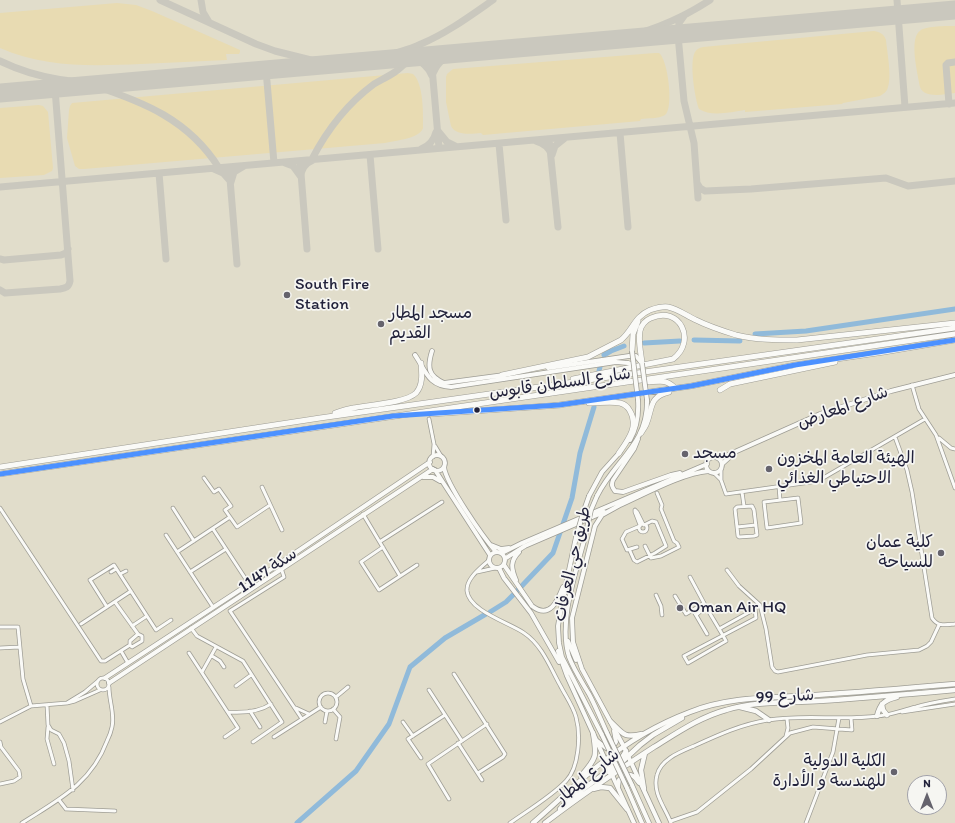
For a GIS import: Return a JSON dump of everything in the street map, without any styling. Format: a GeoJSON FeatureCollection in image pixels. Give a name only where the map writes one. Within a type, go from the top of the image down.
{"type":"FeatureCollection","features":[{"type":"Feature","properties":{"kind":"highway"},"geometry":{"type":"LineString","coordinates":[[632,353],[632,334],[643,314],[655,308],[668,307],[710,326],[736,335],[776,340],[797,340],[955,323]]}},
{"type":"Feature","properties":{"kind":"highway"},"geometry":{"type":"LineString","coordinates":[[502,375],[521,373],[588,357],[621,340],[637,325],[654,316],[666,315],[677,320],[684,331],[685,339],[683,347],[677,356],[670,360],[535,387]]}},
{"type":"Feature","properties":{"kind":"highway"},"geometry":{"type":"LineString","coordinates":[[637,325],[642,363]]}},
{"type":"Feature","properties":{"kind":"highway","name":"شارع السلطان قابوس"},"geometry":{"type":"LineString","coordinates":[[0,467],[320,418],[955,328]]}},
{"type":"Feature","properties":{"kind":"highway","name":"شارع السلطان قابوس"},"geometry":{"type":"LineString","coordinates":[[2,474],[955,334]]}},
{"type":"Feature","properties":{"kind":"highway"},"geometry":{"type":"LineString","coordinates":[[641,433],[646,425],[652,402],[663,393],[755,372],[955,340]]}},
{"type":"Feature","properties":{"kind":"highway"},"geometry":{"type":"LineString","coordinates":[[720,390],[730,384],[742,381],[884,352]]}},
{"type":"Feature","properties":{"kind":"highway"},"geometry":{"type":"LineString","coordinates":[[320,418],[351,408],[399,400],[412,396],[420,386],[422,379],[421,363]]}},
{"type":"Feature","properties":{"kind":"highway"},"geometry":{"type":"LineString","coordinates":[[626,382],[665,381],[670,383],[675,388]]}},
{"type":"Feature","properties":{"kind":"highway"},"geometry":{"type":"LineString","coordinates":[[559,405],[691,386]]}},
{"type":"Feature","properties":{"kind":"highway"},"geometry":{"type":"LineString","coordinates":[[393,416],[559,405],[614,402],[621,403],[628,407],[632,413],[634,424],[629,440],[619,453]]}},
{"type":"Feature","properties":{"kind":"main road"},"geometry":{"type":"LineString","coordinates":[[432,351],[429,361],[429,368],[438,380],[444,383],[502,375]]}},
{"type":"Feature","properties":{"kind":"main road"},"geometry":{"type":"LineString","coordinates":[[415,355],[432,381],[444,386],[451,386],[632,353],[639,358],[642,363]]}},
{"type":"Feature","properties":{"kind":"main road","name":"طريق حي العرفات"},"geometry":{"type":"LineString","coordinates":[[632,353],[638,400],[638,414],[635,429],[630,440],[602,472],[589,496],[576,537],[567,575],[558,637],[562,657],[602,735],[642,823]]}},
{"type":"Feature","properties":{"kind":"main road"},"geometry":{"type":"LineString","coordinates":[[521,373],[616,362],[634,365]]}},
{"type":"Feature","properties":{"kind":"main road","name":"طريق حي العرفات"},"geometry":{"type":"LineString","coordinates":[[642,363],[647,400],[645,419],[641,433],[609,476],[597,496],[591,510],[570,598],[565,634],[572,664],[589,695],[649,823]]}},
{"type":"Feature","properties":{"kind":"main road","name":"شارع المعارض"},"geometry":{"type":"LineString","coordinates":[[719,459],[820,414],[866,398],[955,374]]}},
{"type":"Feature","properties":{"kind":"main road"},"geometry":{"type":"LineString","coordinates":[[638,438],[634,449],[611,484],[615,491],[623,492],[671,475],[688,472]]}},
{"type":"Feature","properties":{"kind":"main road","name":"شارع المعارض"},"geometry":{"type":"LineString","coordinates":[[722,464],[735,453]]}},
{"type":"Feature","properties":{"kind":"main road"},"geometry":{"type":"LineString","coordinates":[[553,532],[515,546],[502,553],[496,552],[488,543],[451,486],[445,475],[445,462],[441,456],[437,455],[433,457],[430,462],[490,558],[490,564],[497,568],[531,613],[564,671],[634,823]]}},
{"type":"Feature","properties":{"kind":"main road"},"geometry":{"type":"LineString","coordinates":[[504,565],[506,558],[525,546],[553,532],[571,524],[688,472],[706,464],[711,458],[719,459],[722,464],[721,469],[718,472],[714,473],[709,471],[695,473],[571,524]]}},
{"type":"Feature","properties":{"kind":"main road","name":"سكة 1147"},"geometry":{"type":"LineString","coordinates":[[105,678],[249,584],[430,462]]}},
{"type":"Feature","properties":{"kind":"main road"},"geometry":{"type":"LineString","coordinates":[[706,464],[709,471]]}},
{"type":"Feature","properties":{"kind":"main road"},"geometry":{"type":"LineString","coordinates":[[434,470],[440,470],[444,467]]}},
{"type":"Feature","properties":{"kind":"main road","name":"سكة 1147"},"geometry":{"type":"LineString","coordinates":[[109,685],[281,568],[418,478],[434,470]]}},
{"type":"Feature","properties":{"kind":"main road"},"geometry":{"type":"LineString","coordinates":[[418,478],[430,476],[444,484]]}},
{"type":"Feature","properties":{"kind":"main road"},"geometry":{"type":"LineString","coordinates":[[582,669],[573,642],[571,628],[575,603],[595,526],[602,515],[620,505]]}},
{"type":"Feature","properties":{"kind":"main road"},"geometry":{"type":"LineString","coordinates":[[488,543],[501,549],[515,546]]}},
{"type":"Feature","properties":{"kind":"main road"},"geometry":{"type":"LineString","coordinates":[[522,591],[514,574],[512,564],[514,558],[525,546]]}},
{"type":"Feature","properties":{"kind":"main road"},"geometry":{"type":"LineString","coordinates":[[490,558],[496,552]]}},
{"type":"Feature","properties":{"kind":"main road"},"geometry":{"type":"LineString","coordinates":[[502,553],[506,558]]}},
{"type":"Feature","properties":{"kind":"main road"},"geometry":{"type":"LineString","coordinates":[[497,568],[504,565]]}},
{"type":"Feature","properties":{"kind":"main road"},"geometry":{"type":"LineString","coordinates":[[504,565],[532,606],[536,609],[547,610],[555,604],[567,575]]}},
{"type":"Feature","properties":{"kind":"main road"},"geometry":{"type":"LineString","coordinates":[[565,634],[572,652],[632,762],[659,823]]}},
{"type":"Feature","properties":{"kind":"main road"},"geometry":{"type":"LineString","coordinates":[[558,637],[557,649],[564,671]]}},
{"type":"Feature","properties":{"kind":"main road","name":"99 شارع"},"geometry":{"type":"LineString","coordinates":[[625,749],[646,734],[691,711],[713,704],[755,698],[835,694],[955,684]]}},
{"type":"Feature","properties":{"kind":"main road","name":"99 شارع"},"geometry":{"type":"LineString","coordinates":[[632,762],[684,728],[707,716],[737,707],[770,703],[840,700],[955,690]]}},
{"type":"Feature","properties":{"kind":"main road"},"geometry":{"type":"LineString","coordinates":[[877,716],[882,704],[889,699],[908,694]]}},
{"type":"Feature","properties":{"kind":"main road"},"geometry":{"type":"LineString","coordinates":[[882,704],[883,710],[890,714]]}},
{"type":"Feature","properties":{"kind":"main road"},"geometry":{"type":"LineString","coordinates":[[737,707],[751,709],[769,720]]}},
{"type":"Feature","properties":{"kind":"main road"},"geometry":{"type":"LineString","coordinates":[[554,816],[569,799],[610,773],[654,735],[691,711]]}},
{"type":"Feature","properties":{"kind":"main road"},"geometry":{"type":"LineString","coordinates":[[761,714],[762,721]]}},
{"type":"Feature","properties":{"kind":"main road"},"geometry":{"type":"LineString","coordinates":[[611,722],[620,731],[628,736],[646,734]]}},
{"type":"Feature","properties":{"kind":"main road"},"geometry":{"type":"LineString","coordinates":[[596,740],[606,748],[612,748],[614,746],[616,739],[611,722]]}},
{"type":"Feature","properties":{"kind":"main road"},"geometry":{"type":"LineString","coordinates":[[575,785],[595,759],[592,733]]}},
{"type":"Feature","properties":{"kind":"main road"},"geometry":{"type":"LineString","coordinates":[[610,773],[621,758],[625,749]]}},
{"type":"Feature","properties":{"kind":"main road","name":"شارع المطار"},"geometry":{"type":"LineString","coordinates":[[533,823],[604,760],[625,749]]}},
{"type":"Feature","properties":{"kind":"main road"},"geometry":{"type":"LineString","coordinates":[[644,790],[641,770],[645,753]]}},
{"type":"Feature","properties":{"kind":"main road","name":"شارع المطار"},"geometry":{"type":"LineString","coordinates":[[545,823],[590,790],[610,773],[632,762]]}},
{"type":"Feature","properties":{"kind":"main road"},"geometry":{"type":"LineString","coordinates":[[618,791],[619,780],[622,776],[627,774],[634,776],[644,790]]}},
{"type":"Feature","properties":{"kind":"main road"},"geometry":{"type":"LineString","coordinates":[[590,790],[601,787],[610,788],[627,809]]}},
{"type":"Feature","properties":{"kind":"street"},"geometry":{"type":"LineString","coordinates":[[912,385],[915,400],[925,419],[940,440],[951,448],[955,449]]}},
{"type":"Feature","properties":{"kind":"street"},"geometry":{"type":"LineString","coordinates":[[429,419],[434,444],[433,457]]}},
{"type":"Feature","properties":{"kind":"street"},"geometry":{"type":"LineString","coordinates":[[721,469],[721,480],[726,494],[818,481],[925,419]]}},
{"type":"Feature","properties":{"kind":"street"},"geometry":{"type":"LineString","coordinates":[[936,435],[955,488]]}},
{"type":"Feature","properties":{"kind":"street"},"geometry":{"type":"LineString","coordinates":[[895,437],[907,470],[912,492],[931,616],[939,625],[944,626],[955,624]]}},
{"type":"Feature","properties":{"kind":"street"},"geometry":{"type":"LineString","coordinates":[[434,444],[441,456]]}},
{"type":"Feature","properties":{"kind":"street"},"geometry":{"type":"LineString","coordinates":[[714,473],[721,480]]}},
{"type":"Feature","properties":{"kind":"street"},"geometry":{"type":"LineString","coordinates":[[204,478],[214,492],[219,489],[230,506],[225,510],[237,527],[270,505]]}},
{"type":"Feature","properties":{"kind":"street"},"geometry":{"type":"LineString","coordinates":[[779,486],[780,500]]}},
{"type":"Feature","properties":{"kind":"street"},"geometry":{"type":"LineString","coordinates":[[262,487],[282,530]]}},
{"type":"Feature","properties":{"kind":"street"},"geometry":{"type":"LineString","coordinates":[[742,492],[744,506]]}},
{"type":"Feature","properties":{"kind":"street"},"geometry":{"type":"LineString","coordinates":[[649,556],[651,558],[661,556],[679,547],[677,543],[674,542],[661,509],[662,505],[657,493]]}},
{"type":"Feature","properties":{"kind":"street"},"geometry":{"type":"LineString","coordinates":[[798,498],[801,523],[767,528],[764,502],[780,500],[798,498]]}},
{"type":"Feature","properties":{"kind":"street"},"geometry":{"type":"LineString","coordinates":[[381,541],[442,502]]}},
{"type":"Feature","properties":{"kind":"street"},"geometry":{"type":"LineString","coordinates":[[744,506],[753,507],[757,535],[738,536],[735,509],[744,506]]}},
{"type":"Feature","properties":{"kind":"street"},"geometry":{"type":"LineString","coordinates":[[0,508],[101,661],[105,661],[130,645],[132,647],[141,642],[142,636],[138,634],[115,602]]}},
{"type":"Feature","properties":{"kind":"street"},"geometry":{"type":"LineString","coordinates":[[173,508],[194,541]]}},
{"type":"Feature","properties":{"kind":"street"},"geometry":{"type":"LineString","coordinates":[[364,514],[400,576]]}},
{"type":"Feature","properties":{"kind":"street"},"geometry":{"type":"LineString","coordinates":[[177,552],[230,517]]}},
{"type":"Feature","properties":{"kind":"street"},"geometry":{"type":"LineString","coordinates":[[652,521],[656,522],[666,543],[664,548],[636,562],[630,551],[627,550],[623,541],[623,535],[626,532],[652,521]]}},
{"type":"Feature","properties":{"kind":"street"},"geometry":{"type":"LineString","coordinates":[[737,527],[756,524]]}},
{"type":"Feature","properties":{"kind":"street"},"geometry":{"type":"LineString","coordinates":[[213,529],[249,584]]}},
{"type":"Feature","properties":{"kind":"street"},"geometry":{"type":"LineString","coordinates":[[166,535],[213,607]]}},
{"type":"Feature","properties":{"kind":"street"},"geometry":{"type":"LineString","coordinates":[[645,546],[649,556]]}},
{"type":"Feature","properties":{"kind":"street"},"geometry":{"type":"LineString","coordinates":[[383,547],[361,562],[379,590],[417,565]]}},
{"type":"Feature","properties":{"kind":"street"},"geometry":{"type":"LineString","coordinates":[[630,551],[637,547]]}},
{"type":"Feature","properties":{"kind":"street"},"geometry":{"type":"LineString","coordinates":[[190,572],[226,549]]}},
{"type":"Feature","properties":{"kind":"street"},"geometry":{"type":"LineString","coordinates":[[490,558],[472,578],[468,586],[467,591],[470,600],[478,608],[523,632],[536,643],[574,710],[579,732],[575,765],[572,773],[566,781],[516,821],[510,823]]}},
{"type":"Feature","properties":{"kind":"street"},"geometry":{"type":"LineString","coordinates":[[107,607],[90,580],[114,565],[156,630],[171,620]]}},
{"type":"Feature","properties":{"kind":"street"},"geometry":{"type":"LineString","coordinates":[[281,568],[284,577],[230,611],[302,719]]}},
{"type":"Feature","properties":{"kind":"street"},"geometry":{"type":"LineString","coordinates":[[477,572],[497,568]]}},
{"type":"Feature","properties":{"kind":"street"},"geometry":{"type":"LineString","coordinates":[[111,572],[116,569]]}},
{"type":"Feature","properties":{"kind":"street"},"geometry":{"type":"LineString","coordinates":[[727,570],[740,586],[760,605],[772,666],[774,670],[778,672],[867,655],[919,650],[925,648],[931,642],[939,625]]}},
{"type":"Feature","properties":{"kind":"street"},"geometry":{"type":"LineString","coordinates":[[120,574],[126,571]]}},
{"type":"Feature","properties":{"kind":"street"},"geometry":{"type":"LineString","coordinates":[[690,577],[706,607],[719,629],[723,635],[726,641],[688,663],[684,656],[723,635],[756,618],[755,609],[719,629]]}},
{"type":"Feature","properties":{"kind":"street"},"geometry":{"type":"LineString","coordinates":[[81,624],[131,591]]}},
{"type":"Feature","properties":{"kind":"street"},"geometry":{"type":"LineString","coordinates":[[656,595],[661,606],[662,615]]}},
{"type":"Feature","properties":{"kind":"street"},"geometry":{"type":"LineString","coordinates":[[675,596],[686,614],[704,603]]}},
{"type":"Feature","properties":{"kind":"street"},"geometry":{"type":"LineString","coordinates":[[696,615],[706,607]]}},
{"type":"Feature","properties":{"kind":"street"},"geometry":{"type":"LineString","coordinates":[[694,610],[707,634]]}},
{"type":"Feature","properties":{"kind":"street"},"geometry":{"type":"LineString","coordinates":[[132,626],[147,616]]}},
{"type":"Feature","properties":{"kind":"street"},"geometry":{"type":"LineString","coordinates":[[0,627],[18,627],[23,679],[31,706]]}},
{"type":"Feature","properties":{"kind":"street"},"geometry":{"type":"LineString","coordinates":[[191,628],[197,636],[243,661],[282,722],[253,742]]}},
{"type":"Feature","properties":{"kind":"street"},"geometry":{"type":"LineString","coordinates":[[130,645],[130,641],[138,634]]}},
{"type":"Feature","properties":{"kind":"street"},"geometry":{"type":"LineString","coordinates":[[0,648],[19,647]]}},
{"type":"Feature","properties":{"kind":"street"},"geometry":{"type":"LineString","coordinates":[[202,672],[216,647]]}},
{"type":"Feature","properties":{"kind":"street"},"geometry":{"type":"LineString","coordinates":[[121,651],[128,663]]}},
{"type":"Feature","properties":{"kind":"street"},"geometry":{"type":"LineString","coordinates":[[189,653],[238,728],[225,737]]}},
{"type":"Feature","properties":{"kind":"street"},"geometry":{"type":"LineString","coordinates":[[212,656],[220,661],[224,667]]}},
{"type":"Feature","properties":{"kind":"street"},"geometry":{"type":"LineString","coordinates":[[454,674],[505,754],[503,757],[478,773]]}},
{"type":"Feature","properties":{"kind":"street"},"geometry":{"type":"LineString","coordinates":[[236,686],[251,675]]}},
{"type":"Feature","properties":{"kind":"street"},"geometry":{"type":"LineString","coordinates":[[22,823],[72,790],[90,773],[104,750],[112,727],[109,685],[105,678],[101,678],[85,692],[67,703]]}},
{"type":"Feature","properties":{"kind":"street"},"geometry":{"type":"LineString","coordinates":[[98,681],[97,687],[109,698]]}},
{"type":"Feature","properties":{"kind":"street"},"geometry":{"type":"LineString","coordinates":[[0,722],[31,706],[67,703],[101,690],[106,690],[109,685]]}},
{"type":"Feature","properties":{"kind":"street"},"geometry":{"type":"LineString","coordinates":[[336,697],[348,688]]}},
{"type":"Feature","properties":{"kind":"street"},"geometry":{"type":"LineString","coordinates":[[429,690],[482,780]]}},
{"type":"Feature","properties":{"kind":"street"},"geometry":{"type":"LineString","coordinates":[[333,709],[327,710],[321,707],[319,701],[323,694],[328,693],[336,697]]}},
{"type":"Feature","properties":{"kind":"street"},"geometry":{"type":"LineString","coordinates":[[333,709],[337,702],[336,697]]}},
{"type":"Feature","properties":{"kind":"street"},"geometry":{"type":"LineString","coordinates":[[890,714],[925,704],[955,699]]}},
{"type":"Feature","properties":{"kind":"street"},"geometry":{"type":"LineString","coordinates":[[228,712],[264,709],[271,704]]}},
{"type":"Feature","properties":{"kind":"street"},"geometry":{"type":"LineString","coordinates":[[851,718],[852,730],[813,726],[790,733],[751,769],[697,812],[671,822],[661,803],[656,786],[657,774],[666,760],[683,750],[736,728],[769,720],[807,717],[851,718],[877,716],[955,704]]}},
{"type":"Feature","properties":{"kind":"street"},"geometry":{"type":"LineString","coordinates":[[47,705],[47,740],[54,764]]}},
{"type":"Feature","properties":{"kind":"street"},"geometry":{"type":"LineString","coordinates":[[274,736],[321,707]]}},
{"type":"Feature","properties":{"kind":"street"},"geometry":{"type":"LineString","coordinates":[[296,708],[309,714]]}},
{"type":"Feature","properties":{"kind":"street"},"geometry":{"type":"LineString","coordinates":[[333,709],[340,717],[336,739]]}},
{"type":"Feature","properties":{"kind":"street"},"geometry":{"type":"LineString","coordinates":[[324,722],[327,710]]}},
{"type":"Feature","properties":{"kind":"street"},"geometry":{"type":"LineString","coordinates":[[250,711],[260,727]]}},
{"type":"Feature","properties":{"kind":"street"},"geometry":{"type":"LineString","coordinates":[[421,758],[408,739],[445,715]]}},
{"type":"Feature","properties":{"kind":"street"},"geometry":{"type":"LineString","coordinates":[[806,823],[833,752],[839,718]]}},
{"type":"Feature","properties":{"kind":"street"},"geometry":{"type":"LineString","coordinates":[[785,737],[788,728],[787,719]]}},
{"type":"Feature","properties":{"kind":"street"},"geometry":{"type":"LineString","coordinates":[[403,722],[413,736]]}},
{"type":"Feature","properties":{"kind":"street"},"geometry":{"type":"LineString","coordinates":[[449,799],[428,764],[487,724]]}},
{"type":"Feature","properties":{"kind":"street"},"geometry":{"type":"LineString","coordinates":[[48,725],[51,730],[59,734],[64,743],[69,761],[72,790]]}},
{"type":"Feature","properties":{"kind":"street"},"geometry":{"type":"LineString","coordinates":[[788,728],[796,730]]}},
{"type":"Feature","properties":{"kind":"street"},"geometry":{"type":"LineString","coordinates":[[0,742],[1,747],[19,771],[20,777],[14,781],[0,784]]}},
{"type":"Feature","properties":{"kind":"street"},"geometry":{"type":"LineString","coordinates":[[59,800],[66,809],[115,811]]}},
{"type":"Feature","properties":{"kind":"sand"},"geometry":{"type":"Polygon","coordinates":[[[117,3],[136,5],[152,11],[240,50],[240,52],[239,54],[226,54],[227,60],[123,65],[87,65],[34,59],[17,55],[0,48],[0,13],[117,3]]]}},
{"type":"Feature","properties":{"kind":"sand"},"geometry":{"type":"Polygon","coordinates":[[[937,26],[955,26],[955,93],[935,95],[926,93],[922,91],[920,87],[916,66],[914,48],[917,34],[921,30],[937,26]]]}},
{"type":"Feature","properties":{"kind":"sand"},"geometry":{"type":"Polygon","coordinates":[[[874,31],[882,34],[886,40],[889,64],[890,77],[888,87],[886,92],[880,96],[842,104],[745,112],[745,110],[727,113],[709,113],[699,109],[694,89],[693,57],[699,48],[874,31]]]}},
{"type":"Feature","properties":{"kind":"sand"},"geometry":{"type":"Polygon","coordinates":[[[659,53],[662,57],[669,84],[669,104],[668,111],[665,115],[656,118],[641,119],[640,121],[483,135],[481,133],[460,133],[451,126],[446,102],[446,77],[447,74],[453,69],[659,53]]]}},
{"type":"Feature","properties":{"kind":"sand"},"geometry":{"type":"Polygon","coordinates":[[[408,73],[413,74],[417,79],[421,92],[423,128],[417,135],[401,140],[385,143],[79,169],[75,166],[67,138],[69,110],[72,103],[408,73]]]}},
{"type":"Feature","properties":{"kind":"sand"},"geometry":{"type":"Polygon","coordinates":[[[43,106],[48,112],[53,168],[52,171],[44,175],[0,178],[0,108],[43,106]]]}},
{"type":"Feature","properties":{"kind":"waterway"},"geometry":{"type":"LineString","coordinates":[[755,334],[806,331],[955,309]]}},
{"type":"Feature","properties":{"kind":"waterway"},"geometry":{"type":"LineString","coordinates":[[694,340],[740,341]]}},
{"type":"Feature","properties":{"kind":"waterway"},"geometry":{"type":"LineString","coordinates":[[644,343],[680,341]]}},
{"type":"Feature","properties":{"kind":"waterway"},"geometry":{"type":"LineString","coordinates":[[604,355],[624,346]]}},
{"type":"Feature","properties":{"kind":"waterway"},"geometry":{"type":"LineString","coordinates":[[599,371],[600,367]]}},
{"type":"Feature","properties":{"kind":"waterway"},"geometry":{"type":"LineString","coordinates":[[517,591],[553,553],[572,498],[580,453],[594,407]]}},
{"type":"Feature","properties":{"kind":"waterway"},"geometry":{"type":"LineString","coordinates":[[490,612],[506,602],[514,594]]}},
{"type":"Feature","properties":{"kind":"waterway"},"geometry":{"type":"LineString","coordinates":[[297,823],[356,771],[389,724],[410,667],[445,638],[486,614]]}},
{"type":"Feature","properties":{"kind":"taxiway"},"geometry":{"type":"LineString","coordinates":[[160,0],[256,44],[275,51],[311,60],[354,63]]}},
{"type":"Feature","properties":{"kind":"taxiway"},"geometry":{"type":"LineString","coordinates":[[201,0],[203,12],[209,22]]}},
{"type":"Feature","properties":{"kind":"taxiway"},"geometry":{"type":"LineString","coordinates":[[361,62],[399,52],[431,40],[493,0]]}},
{"type":"Feature","properties":{"kind":"taxiway"},"geometry":{"type":"LineString","coordinates":[[608,41],[635,35],[660,26],[698,8],[710,0]]}},
{"type":"Feature","properties":{"kind":"taxiway"},"geometry":{"type":"LineString","coordinates":[[897,0],[905,107]]}},
{"type":"Feature","properties":{"kind":"taxiway"},"geometry":{"type":"LineString","coordinates":[[684,16],[679,23],[678,35],[684,101],[694,143],[698,198]]}},
{"type":"Feature","properties":{"kind":"taxiway"},"geometry":{"type":"LineString","coordinates":[[312,159],[338,118],[355,100],[374,84],[395,72],[412,58],[424,65],[432,76],[440,63],[445,58],[453,54]]}},
{"type":"Feature","properties":{"kind":"taxiway"},"geometry":{"type":"LineString","coordinates":[[431,56],[439,148]]}},
{"type":"Feature","properties":{"kind":"taxiway"},"geometry":{"type":"LineString","coordinates":[[0,61],[29,73],[60,80],[90,83],[122,83]]}},
{"type":"Feature","properties":{"kind":"taxiway"},"geometry":{"type":"LineString","coordinates":[[949,104],[946,65],[948,63],[955,62]]}},
{"type":"Feature","properties":{"kind":"taxiway"},"geometry":{"type":"LineString","coordinates":[[266,70],[274,163]]}},
{"type":"Feature","properties":{"kind":"taxiway"},"geometry":{"type":"LineString","coordinates":[[92,85],[130,98],[164,115],[194,137],[207,151],[219,168]]}},
{"type":"Feature","properties":{"kind":"taxiway"},"geometry":{"type":"LineString","coordinates":[[0,290],[5,293],[60,289],[67,287],[70,283],[55,89]]}},
{"type":"Feature","properties":{"kind":"taxiway"},"geometry":{"type":"LineString","coordinates":[[0,187],[955,103]]}},
{"type":"Feature","properties":{"kind":"taxiway"},"geometry":{"type":"LineString","coordinates":[[438,131],[447,142],[455,146]]}},
{"type":"Feature","properties":{"kind":"taxiway"},"geometry":{"type":"LineString","coordinates":[[421,149],[431,142],[436,132]]}},
{"type":"Feature","properties":{"kind":"taxiway"},"geometry":{"type":"LineString","coordinates":[[620,133],[628,227]]}},
{"type":"Feature","properties":{"kind":"taxiway"},"geometry":{"type":"LineString","coordinates":[[536,141],[546,146],[552,155],[555,146],[565,138]]}},
{"type":"Feature","properties":{"kind":"taxiway"},"geometry":{"type":"LineString","coordinates":[[549,139],[558,227]]}},
{"type":"Feature","properties":{"kind":"taxiway"},"geometry":{"type":"LineString","coordinates":[[499,144],[506,220]]}},
{"type":"Feature","properties":{"kind":"taxiway"},"geometry":{"type":"LineString","coordinates":[[370,155],[378,249]]}},
{"type":"Feature","properties":{"kind":"taxiway"},"geometry":{"type":"LineString","coordinates":[[285,163],[293,166],[301,177],[304,167],[313,160]]}},
{"type":"Feature","properties":{"kind":"taxiway"},"geometry":{"type":"LineString","coordinates":[[300,161],[307,249]]}},
{"type":"Feature","properties":{"kind":"taxiway"},"geometry":{"type":"LineString","coordinates":[[214,169],[223,173],[231,182],[234,172],[244,166]]}},
{"type":"Feature","properties":{"kind":"taxiway"},"geometry":{"type":"LineString","coordinates":[[229,167],[237,264]]}},
{"type":"Feature","properties":{"kind":"taxiway"},"geometry":{"type":"LineString","coordinates":[[159,173],[166,259]]}},
{"type":"Feature","properties":{"kind":"taxiway"},"geometry":{"type":"LineString","coordinates":[[697,183],[700,188],[705,191],[751,189],[886,178],[908,186],[955,181]]}},
{"type":"Feature","properties":{"kind":"taxiway"},"geometry":{"type":"LineString","coordinates":[[0,259],[4,260],[61,255],[66,253],[68,249]]}},
{"type":"Feature","properties":{"kind":"runway"},"geometry":{"type":"LineString","coordinates":[[0,93],[955,10]]}},
{"type":"Feature","properties":{"kind":"transit line"},"geometry":{"type":"LineString","coordinates":[[0,474],[393,416],[559,405],[691,386],[795,365],[955,340]]}},
{"type":"Feature","properties":{"kind":"place","name":"South Fire Station"},"geometry":{"type":"Point","coordinates":[287,295]}},
{"type":"Feature","properties":{"kind":"place","name":"مسجد المطار القديم"},"geometry":{"type":"Point","coordinates":[381,324]}},
{"type":"Feature","properties":{"kind":"place","name":"مسجد"},"geometry":{"type":"Point","coordinates":[685,454]}},
{"type":"Feature","properties":{"kind":"place","name":"الهيئة العامة المخزون الاحتياطي الغذائي"},"geometry":{"type":"Point","coordinates":[769,469]}},
{"type":"Feature","properties":{"kind":"place","name":"كلية عمان للسياحة"},"geometry":{"type":"Point","coordinates":[941,553]}},
{"type":"Feature","properties":{"kind":"place","name":"Oman Air HQ"},"geometry":{"type":"Point","coordinates":[680,608]}},
{"type":"Feature","properties":{"kind":"place","name":"الكلية الدولية للهندسة و الأدارة"},"geometry":{"type":"Point","coordinates":[894,772]}}]}
